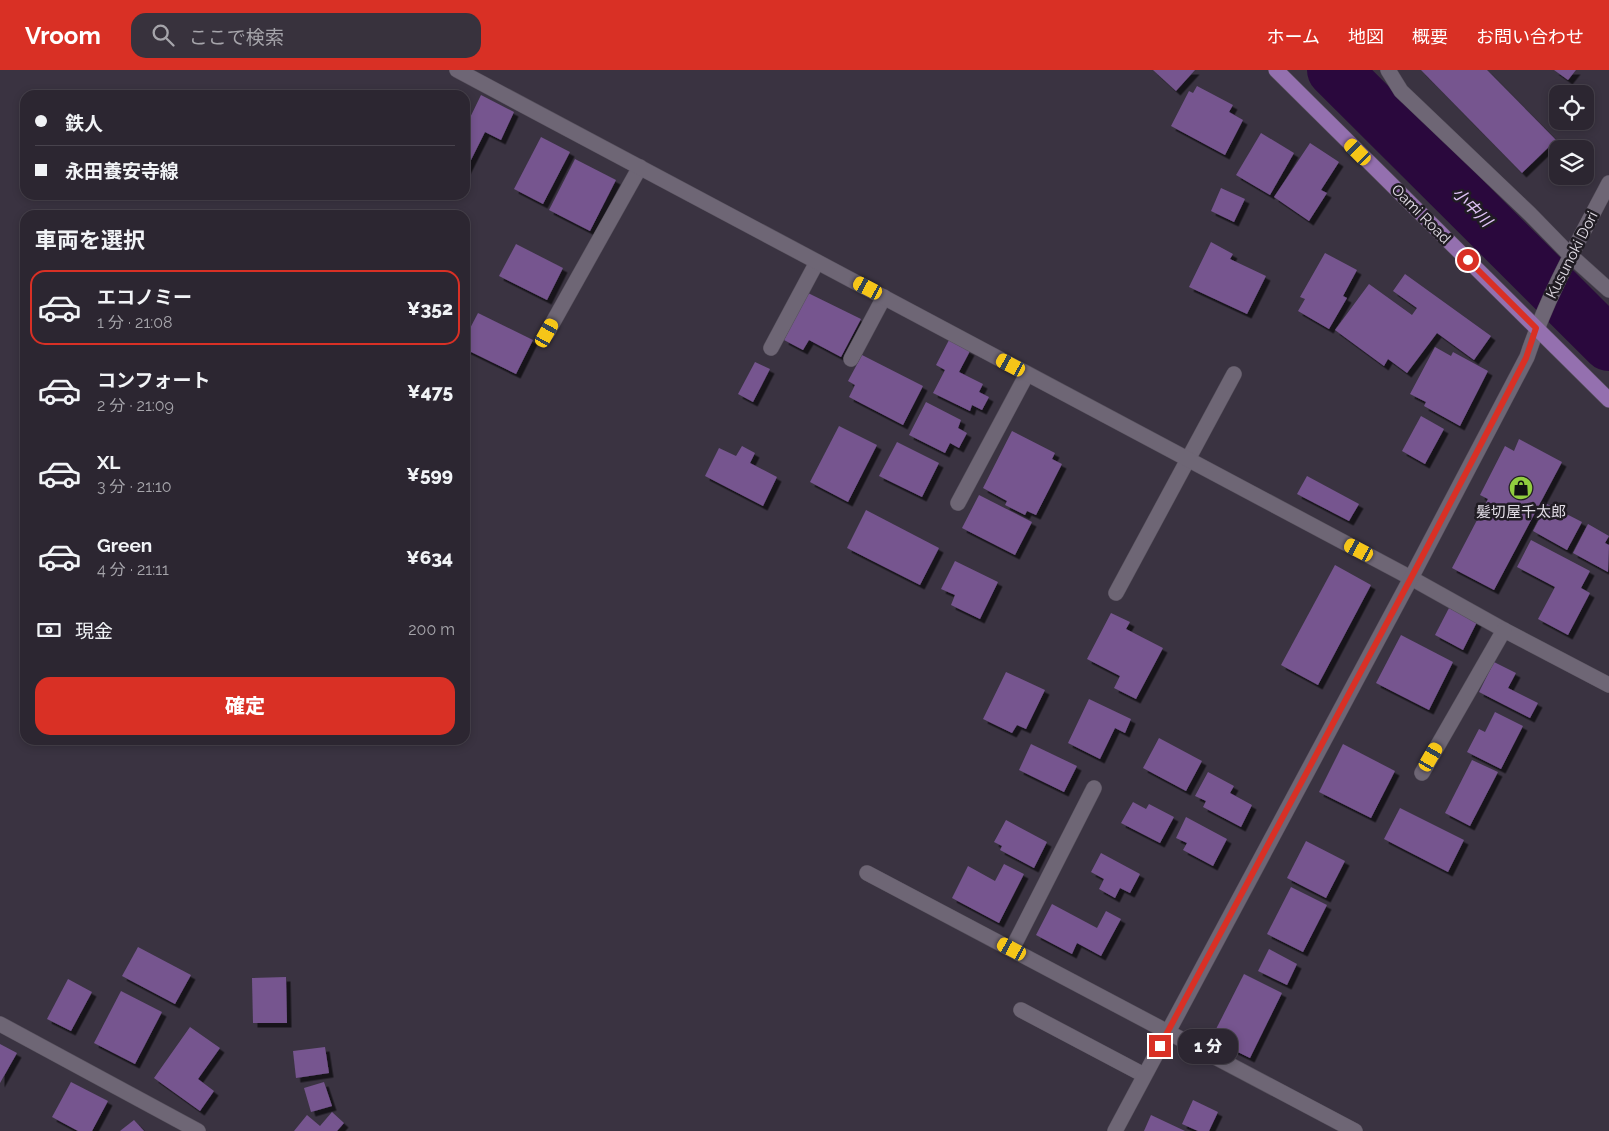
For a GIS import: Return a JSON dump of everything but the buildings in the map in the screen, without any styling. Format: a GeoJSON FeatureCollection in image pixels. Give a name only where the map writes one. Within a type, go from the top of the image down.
{"type":"FeatureCollection","features":[{"type":"Feature","properties":{"kind":"main road","name":"Oami Road"},"geometry":{"type":"LineString","coordinates":[[1276,70],[1609,400]]}},
{"type":"Feature","properties":{"kind":"street"},"geometry":{"type":"LineString","coordinates":[[457,70],[1411,578],[1504,630],[1609,684]]}},
{"type":"Feature","properties":{"kind":"street"},"geometry":{"type":"LineString","coordinates":[[1389,70],[1401,91],[1530,214],[1570,255],[1609,290]]}},
{"type":"Feature","properties":{"kind":"street"},"geometry":{"type":"LineString","coordinates":[[547,333],[640,167]]}},
{"type":"Feature","properties":{"kind":"street","name":"Kusunoki Dori"},"geometry":{"type":"LineString","coordinates":[[1114,1131],[1411,578],[1526,358],[1536,328],[1570,255],[1609,183]]}},
{"type":"Feature","properties":{"kind":"street"},"geometry":{"type":"LineString","coordinates":[[771,348],[817,262]]}},
{"type":"Feature","properties":{"kind":"street"},"geometry":{"type":"LineString","coordinates":[[852,359],[884,298]]}},
{"type":"Feature","properties":{"kind":"street"},"geometry":{"type":"LineString","coordinates":[[958,502],[1027,374]]}},
{"type":"Feature","properties":{"kind":"street"},"geometry":{"type":"LineString","coordinates":[[1116,593],[1234,374]]}},
{"type":"Feature","properties":{"kind":"street"},"geometry":{"type":"LineString","coordinates":[[1422,773],[1504,630]]}},
{"type":"Feature","properties":{"kind":"street"},"geometry":{"type":"LineString","coordinates":[[1012,949],[1094,788]]}},
{"type":"Feature","properties":{"kind":"street"},"geometry":{"type":"LineString","coordinates":[[867,872],[1355,1131]]}},
{"type":"Feature","properties":{"kind":"street"},"geometry":{"type":"LineString","coordinates":[[1021,1010],[1144,1075]]}},
{"type":"Feature","properties":{"kind":"street"},"geometry":{"type":"LineString","coordinates":[[0,1024],[198,1131]]}},
{"type":"Feature","properties":{"kind":"waterway","name":"小中川"},"geometry":{"type":"LineString","coordinates":[[1334,70],[1609,344]]}},
{"type":"Feature","properties":{"kind":"place","name":"髪切屋千太郎"},"geometry":{"type":"Point","coordinates":[1521,488]}},
{"type":"Feature","properties":{"kind":"route"},"geometry":{"type":"LineString","coordinates":[[1160,1046],[1411,578],[1526,358],[1536,328],[1468,260]]}}]}
